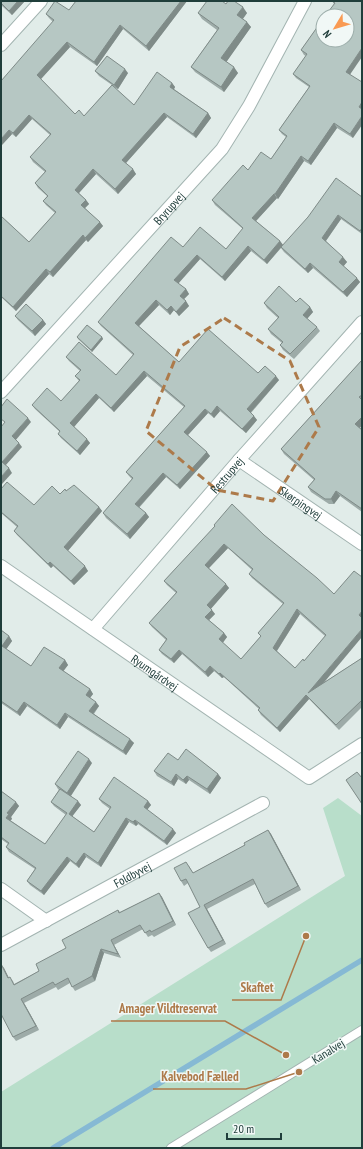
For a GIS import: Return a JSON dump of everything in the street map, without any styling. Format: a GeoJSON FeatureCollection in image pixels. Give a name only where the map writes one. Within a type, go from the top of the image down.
{"type":"FeatureCollection","features":[{"type":"Feature","properties":{"kind":"street"},"geometry":{"type":"LineString","coordinates":[[1,45],[41,1]]}},
{"type":"Feature","properties":{"kind":"street","name":"Bryrupvej"},"geometry":{"type":"LineString","coordinates":[[1,392],[222,149],[249,106],[305,1]]}},
{"type":"Feature","properties":{"kind":"street","name":"Restrupvej"},"geometry":{"type":"LineString","coordinates":[[93,629],[239,460],[362,322]]}},
{"type":"Feature","properties":{"kind":"street","name":"Skørpingvej"},"geometry":{"type":"LineString","coordinates":[[239,460],[362,544]]}},
{"type":"Feature","properties":{"kind":"street","name":"Ryumgårdvej"},"geometry":{"type":"LineString","coordinates":[[1,566],[309,778],[362,744]]}},
{"type":"Feature","properties":{"kind":"street","name":"Foldbyvej"},"geometry":{"type":"LineString","coordinates":[[1,945],[262,803]]}},
{"type":"Feature","properties":{"kind":"street"},"geometry":{"type":"LineString","coordinates":[[1,889],[46,921]]}},
{"type":"Feature","properties":{"kind":"lane","name":"Kanalvej"},"geometry":{"type":"LineString","coordinates":[[171,1148],[362,1030]]}},
{"type":"Feature","properties":{"kind":"highlighted area"},"geometry":{"type":"Polygon","coordinates":[[[224,318],[290,361],[319,427],[273,501],[217,490],[146,431],[180,347],[224,318]]]}},
{"type":"Feature","properties":{"kind":"green space"},"geometry":{"type":"Polygon","coordinates":[[[338,798],[362,816],[362,1148],[1,1148],[1,1092],[345,876],[323,808],[338,798]]]}},
{"type":"Feature","properties":{"kind":"building"},"geometry":{"type":"Polygon","coordinates":[[[1,1],[18,1],[9,11],[1,3],[1,1]]]}},
{"type":"Feature","properties":{"kind":"building"},"geometry":{"type":"Polygon","coordinates":[[[55,1],[69,10],[76,1],[181,1],[146,46],[120,25],[94,62],[67,42],[37,75],[75,114],[79,110],[84,116],[112,85],[134,105],[157,72],[172,83],[170,87],[208,113],[193,134],[164,113],[122,160],[133,169],[115,189],[93,169],[75,190],[86,200],[81,205],[100,222],[85,238],[83,235],[50,272],[46,269],[13,307],[1,296],[1,216],[29,242],[56,212],[43,201],[48,196],[35,183],[46,171],[30,157],[51,134],[29,115],[13,133],[9,130],[1,139],[1,81],[54,20],[46,14],[55,1]]]}},
{"type":"Feature","properties":{"kind":"building"},"geometry":{"type":"Polygon","coordinates":[[[207,1],[222,1],[226,4],[228,1],[234,1],[243,7],[237,15],[247,22],[221,58],[234,67],[221,87],[191,67],[219,28],[198,13],[207,1]]]}},
{"type":"Feature","properties":{"kind":"building"},"geometry":{"type":"Polygon","coordinates":[[[332,1],[362,1],[362,48],[346,72],[362,82],[362,102],[359,107],[362,109],[362,116],[350,134],[334,123],[308,161],[301,156],[275,194],[252,218],[280,241],[264,260],[248,246],[222,277],[197,255],[174,280],[186,289],[180,296],[186,301],[176,312],[171,306],[167,310],[156,300],[135,323],[179,362],[208,329],[258,373],[265,366],[276,376],[247,409],[254,416],[242,429],[217,406],[211,414],[205,409],[184,432],[207,452],[177,485],[163,473],[135,504],[146,513],[127,534],[103,513],[133,478],[126,472],[185,406],[144,371],[111,408],[96,394],[70,423],[87,439],[77,451],[58,434],[60,431],[32,405],[47,388],[61,401],[80,380],[75,376],[81,370],[66,357],[79,342],[116,375],[134,354],[98,322],[171,237],[183,247],[200,227],[226,249],[243,228],[212,200],[243,165],[248,170],[261,152],[271,159],[287,136],[279,130],[310,86],[293,74],[307,54],[301,50],[315,30],[315,48],[355,48],[355,8],[331,8],[335,3],[332,1]]]}},
{"type":"Feature","properties":{"kind":"building"},"geometry":{"type":"Polygon","coordinates":[[[107,56],[125,69],[114,85],[95,71],[107,56]]]}},
{"type":"Feature","properties":{"kind":"building"},"geometry":{"type":"Polygon","coordinates":[[[336,178],[362,197],[362,228],[360,231],[338,215],[322,238],[343,257],[339,262],[357,278],[343,292],[310,263],[305,269],[281,247],[308,217],[336,178]]]}},
{"type":"Feature","properties":{"kind":"building"},"geometry":{"type":"Polygon","coordinates":[[[279,286],[296,302],[300,298],[310,307],[303,315],[317,327],[290,354],[280,345],[283,342],[268,329],[279,317],[264,303],[279,286]]]}},
{"type":"Feature","properties":{"kind":"building"},"geometry":{"type":"Polygon","coordinates":[[[26,304],[43,320],[32,331],[15,316],[26,304]]]}},
{"type":"Feature","properties":{"kind":"building"},"geometry":{"type":"Polygon","coordinates":[[[87,325],[102,337],[91,350],[77,337],[87,325]]]}},
{"type":"Feature","properties":{"kind":"building"},"geometry":{"type":"Polygon","coordinates":[[[362,360],[362,395],[359,397],[362,400],[362,417],[355,424],[362,430],[362,509],[336,491],[331,499],[325,499],[308,487],[315,479],[281,449],[362,360]]]}},
{"type":"Feature","properties":{"kind":"building"},"geometry":{"type":"Polygon","coordinates":[[[7,399],[28,418],[12,436],[19,443],[2,462],[9,468],[1,477],[1,427],[5,422],[1,419],[1,407],[7,399]]]}},
{"type":"Feature","properties":{"kind":"building"},"geometry":{"type":"Polygon","coordinates":[[[7,482],[34,505],[52,486],[60,494],[65,489],[66,491],[74,485],[99,507],[64,547],[85,566],[71,581],[50,562],[48,564],[14,531],[18,526],[1,512],[1,489],[7,482]]]}},
{"type":"Feature","properties":{"kind":"building"},"geometry":{"type":"Polygon","coordinates":[[[232,504],[264,535],[317,578],[334,594],[354,571],[362,577],[362,611],[359,615],[362,618],[362,629],[308,693],[362,658],[362,700],[336,725],[306,695],[277,728],[258,710],[260,708],[210,666],[205,672],[179,650],[171,659],[159,650],[167,639],[149,623],[177,592],[164,581],[215,526],[214,525],[232,504]],[[224,544],[205,565],[226,584],[207,605],[212,610],[205,617],[224,633],[219,639],[241,659],[261,636],[258,633],[284,603],[249,574],[253,569],[224,544]],[[297,609],[273,648],[295,668],[303,659],[304,661],[326,635],[297,609]]]}},
{"type":"Feature","properties":{"kind":"building"},"geometry":{"type":"Polygon","coordinates":[[[1,630],[9,636],[2,646],[31,666],[44,647],[65,660],[59,668],[90,689],[86,695],[96,702],[89,711],[130,739],[123,751],[65,713],[57,725],[24,702],[17,712],[1,701],[1,630]]]}},
{"type":"Feature","properties":{"kind":"building"},"geometry":{"type":"Polygon","coordinates":[[[186,749],[218,774],[207,789],[187,776],[183,780],[176,774],[171,782],[154,771],[168,753],[178,760],[186,749]]]}},
{"type":"Feature","properties":{"kind":"building"},"geometry":{"type":"Polygon","coordinates":[[[78,751],[89,759],[67,793],[55,784],[78,751]]]}},
{"type":"Feature","properties":{"kind":"building"},"geometry":{"type":"Polygon","coordinates":[[[357,772],[362,778],[362,804],[346,780],[357,772]]]}},
{"type":"Feature","properties":{"kind":"building"},"geometry":{"type":"Polygon","coordinates":[[[114,777],[148,801],[144,807],[173,829],[164,841],[135,820],[133,822],[126,818],[98,863],[84,853],[76,864],[67,857],[41,891],[27,881],[36,868],[6,847],[9,843],[1,837],[1,791],[16,802],[7,813],[9,814],[6,818],[45,844],[67,813],[51,802],[60,789],[78,801],[69,814],[94,832],[111,807],[99,799],[114,777]]]}},
{"type":"Feature","properties":{"kind":"building"},"geometry":{"type":"Polygon","coordinates":[[[268,830],[298,886],[265,904],[253,879],[204,905],[223,940],[208,948],[188,913],[200,907],[186,879],[181,881],[174,868],[186,862],[193,873],[245,845],[244,843],[268,830]]]}},
{"type":"Feature","properties":{"kind":"building"},"geometry":{"type":"Polygon","coordinates":[[[159,893],[173,921],[151,932],[150,930],[145,933],[140,925],[111,940],[118,954],[101,949],[92,976],[72,987],[68,978],[55,985],[53,982],[21,999],[36,1026],[13,1037],[1,1014],[1,964],[8,978],[10,977],[14,985],[39,971],[36,964],[66,948],[62,940],[118,910],[119,913],[159,893]]]}},
{"type":"Feature","properties":{"kind":"waterway"},"geometry":{"type":"LineString","coordinates":[[53,1148],[362,960]]}},
{"type":"Feature","properties":{"kind":"place","name":"Skaftet"},"geometry":{"type":"Point","coordinates":[306,936]}},
{"type":"Feature","properties":{"kind":"place","name":"Amager Vildtreservat"},"geometry":{"type":"Point","coordinates":[286,1055]}},
{"type":"Feature","properties":{"kind":"place","name":"Kalvebod Fælled"},"geometry":{"type":"Point","coordinates":[299,1072]}}]}
